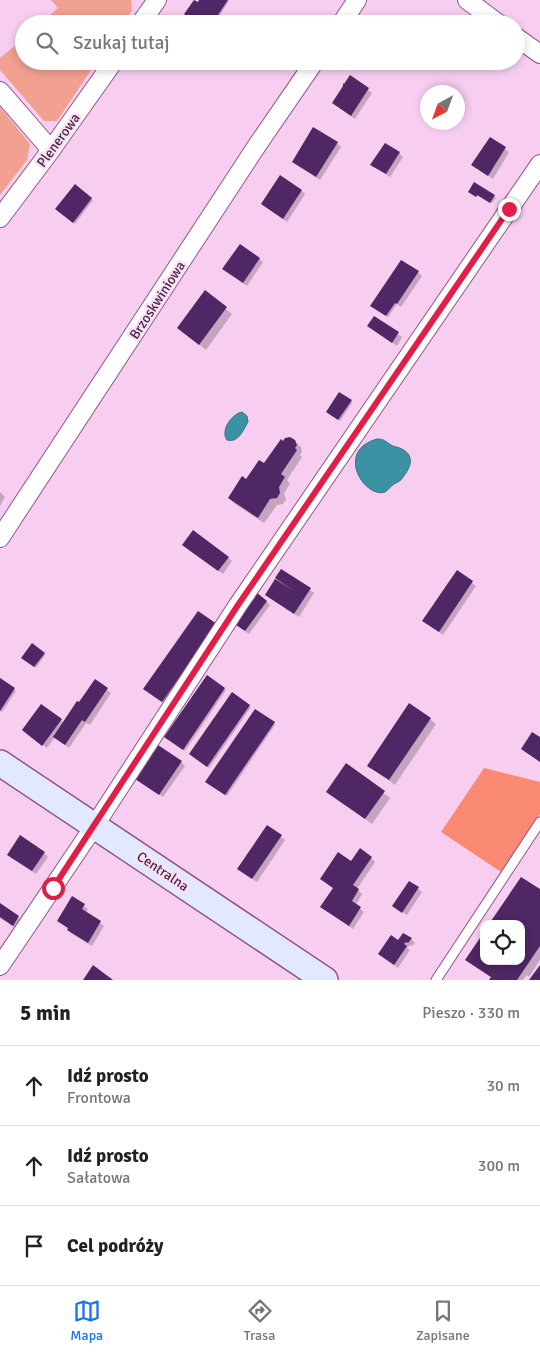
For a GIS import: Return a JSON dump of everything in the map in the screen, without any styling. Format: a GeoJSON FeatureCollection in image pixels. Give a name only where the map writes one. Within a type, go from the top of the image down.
{"type":"FeatureCollection","features":[{"type":"Feature","properties":{"kind":"street"},"geometry":{"type":"LineString","coordinates":[[146,15],[156,0]]}},
{"type":"Feature","properties":{"kind":"street"},"geometry":{"type":"LineString","coordinates":[[347,15],[357,0]]}},
{"type":"Feature","properties":{"kind":"street"},"geometry":{"type":"LineString","coordinates":[[467,0],[487,15]]}},
{"type":"Feature","properties":{"kind":"street"},"geometry":{"type":"LineString","coordinates":[[525,43],[540,54]]}},
{"type":"Feature","properties":{"kind":"street","name":"Plenerowa"},"geometry":{"type":"LineString","coordinates":[[0,218],[108,70]]}},
{"type":"Feature","properties":{"kind":"street","name":"Brzoskwiniowa"},"geometry":{"type":"LineString","coordinates":[[0,538],[258,144],[309,70]]}},
{"type":"Feature","properties":{"kind":"street"},"geometry":{"type":"LineString","coordinates":[[0,91],[51,150]]}},
{"type":"Feature","properties":{"kind":"street"},"geometry":{"type":"LineString","coordinates":[[0,966],[95,825],[243,597],[540,164]]}},
{"type":"Feature","properties":{"kind":"street","name":"Centralna"},"geometry":{"type":"LineString","coordinates":[[0,763],[325,980]]}},
{"type":"Feature","properties":{"kind":"lane"},"geometry":{"type":"LineString","coordinates":[[436,980],[540,822]]}},
{"type":"Feature","properties":{"kind":"shaded area"},"geometry":{"type":"Polygon","coordinates":[[[51,0],[131,0],[132,10],[129,15],[50,15],[58,8],[51,0]]]}},
{"type":"Feature","properties":{"kind":"shaded area"},"geometry":{"type":"Polygon","coordinates":[[[15,46],[15,70],[91,70],[57,121],[44,121],[0,70],[0,58],[15,46]]]}},
{"type":"Feature","properties":{"kind":"shaded area"},"geometry":{"type":"Polygon","coordinates":[[[0,107],[30,144],[27,160],[0,195],[0,107]]]}},
{"type":"Feature","properties":{"kind":"shaded area"},"geometry":{"type":"Polygon","coordinates":[[[484,768],[540,782],[540,814],[501,872],[441,832],[484,768]]]}},
{"type":"Feature","properties":{"kind":"water"},"geometry":{"type":"Polygon","coordinates":[[[242,412],[247,416],[248,422],[238,438],[227,440],[225,432],[228,423],[234,416],[242,412]]]}},
{"type":"Feature","properties":{"kind":"water"},"geometry":{"type":"Polygon","coordinates":[[[377,439],[402,449],[410,458],[410,466],[402,478],[385,492],[377,492],[369,488],[357,473],[355,463],[357,453],[364,445],[377,439]]]}},
{"type":"Feature","properties":{"kind":"building"},"geometry":{"type":"Polygon","coordinates":[[[194,0],[198,2],[199,0],[228,0],[218,15],[184,14],[194,0]]]}},
{"type":"Feature","properties":{"kind":"building"},"geometry":{"type":"Polygon","coordinates":[[[350,75],[369,88],[351,116],[332,103],[343,83],[350,75]]]}},
{"type":"Feature","properties":{"kind":"building"},"geometry":{"type":"Polygon","coordinates":[[[313,127],[338,142],[316,177],[292,162],[313,127]]]}},
{"type":"Feature","properties":{"kind":"building"},"geometry":{"type":"Polygon","coordinates":[[[490,137],[506,147],[488,176],[471,165],[490,137]]]}},
{"type":"Feature","properties":{"kind":"building"},"geometry":{"type":"Polygon","coordinates":[[[385,143],[400,152],[386,174],[370,165],[385,143]]]}},
{"type":"Feature","properties":{"kind":"building"},"geometry":{"type":"Polygon","coordinates":[[[280,175],[302,190],[283,219],[261,204],[280,175]]]}},
{"type":"Feature","properties":{"kind":"building"},"geometry":{"type":"Polygon","coordinates":[[[474,182],[495,195],[490,203],[468,192],[474,182]]]}},
{"type":"Feature","properties":{"kind":"building"},"geometry":{"type":"Polygon","coordinates":[[[75,184],[92,198],[73,223],[55,209],[75,184]]]}},
{"type":"Feature","properties":{"kind":"building"},"geometry":{"type":"Polygon","coordinates":[[[240,244],[260,258],[243,283],[222,269],[240,244]]]}},
{"type":"Feature","properties":{"kind":"building"},"geometry":{"type":"Polygon","coordinates":[[[401,260],[419,271],[397,304],[395,303],[386,316],[370,306],[401,260]]]}},
{"type":"Feature","properties":{"kind":"building"},"geometry":{"type":"Polygon","coordinates":[[[205,290],[227,307],[199,345],[177,328],[205,290]]]}},
{"type":"Feature","properties":{"kind":"building"},"geometry":{"type":"Polygon","coordinates":[[[374,316],[399,332],[392,343],[367,326],[374,316]]]}},
{"type":"Feature","properties":{"kind":"building"},"geometry":{"type":"Polygon","coordinates":[[[339,392],[352,400],[338,420],[326,412],[339,392]]]}},
{"type":"Feature","properties":{"kind":"building"},"geometry":{"type":"Polygon","coordinates":[[[290,437],[295,440],[297,445],[295,448],[297,450],[281,474],[285,477],[279,487],[280,493],[277,498],[270,499],[258,518],[228,498],[242,476],[246,479],[259,460],[264,463],[281,439],[283,441],[285,438],[290,437]]]}},
{"type":"Feature","properties":{"kind":"building"},"geometry":{"type":"Polygon","coordinates":[[[193,530],[229,557],[218,571],[182,545],[193,530]]]}},
{"type":"Feature","properties":{"kind":"building"},"geometry":{"type":"Polygon","coordinates":[[[281,569],[311,588],[294,614],[265,595],[275,579],[294,591],[275,578],[281,569]]]}},
{"type":"Feature","properties":{"kind":"building"},"geometry":{"type":"Polygon","coordinates":[[[457,570],[473,581],[439,632],[422,621],[457,570]]]}},
{"type":"Feature","properties":{"kind":"building"},"geometry":{"type":"Polygon","coordinates":[[[256,592],[267,601],[245,631],[233,623],[256,592]]]}},
{"type":"Feature","properties":{"kind":"building"},"geometry":{"type":"Polygon","coordinates":[[[198,611],[217,624],[162,702],[143,689],[198,611]]]}},
{"type":"Feature","properties":{"kind":"building"},"geometry":{"type":"Polygon","coordinates":[[[32,643],[45,653],[34,667],[21,658],[32,643]]]}},
{"type":"Feature","properties":{"kind":"building"},"geometry":{"type":"Polygon","coordinates":[[[207,675],[225,688],[183,750],[164,737],[207,675]]]}},
{"type":"Feature","properties":{"kind":"building"},"geometry":{"type":"Polygon","coordinates":[[[0,678],[15,688],[0,711],[0,678]]]}},
{"type":"Feature","properties":{"kind":"building"},"geometry":{"type":"Polygon","coordinates":[[[95,679],[108,688],[85,722],[82,720],[65,745],[53,737],[77,701],[79,702],[95,679]]]}},
{"type":"Feature","properties":{"kind":"building"},"geometry":{"type":"Polygon","coordinates":[[[232,692],[250,705],[207,767],[189,754],[232,692]]]}},
{"type":"Feature","properties":{"kind":"building"},"geometry":{"type":"Polygon","coordinates":[[[409,703],[431,718],[389,780],[367,766],[409,703]]]}},
{"type":"Feature","properties":{"kind":"building"},"geometry":{"type":"Polygon","coordinates":[[[41,704],[62,719],[42,746],[22,730],[41,704]]]}},
{"type":"Feature","properties":{"kind":"building"},"geometry":{"type":"Polygon","coordinates":[[[255,709],[275,722],[225,795],[205,782],[255,709]]]}},
{"type":"Feature","properties":{"kind":"building"},"geometry":{"type":"Polygon","coordinates":[[[532,732],[540,737],[540,762],[521,749],[532,732]]]}},
{"type":"Feature","properties":{"kind":"building"},"geometry":{"type":"Polygon","coordinates":[[[158,745],[182,761],[159,795],[135,779],[158,745]]]}},
{"type":"Feature","properties":{"kind":"building"},"geometry":{"type":"Polygon","coordinates":[[[346,763],[385,791],[365,819],[326,792],[346,763]]]}},
{"type":"Feature","properties":{"kind":"building"},"geometry":{"type":"Polygon","coordinates":[[[267,825],[282,835],[252,879],[237,869],[267,825]]]}},
{"type":"Feature","properties":{"kind":"building"},"geometry":{"type":"Polygon","coordinates":[[[20,835],[45,852],[32,871],[7,855],[20,835]]]}},
{"type":"Feature","properties":{"kind":"building"},"geometry":{"type":"Polygon","coordinates":[[[360,848],[372,857],[353,885],[359,889],[352,901],[361,907],[349,926],[320,907],[333,888],[320,879],[338,852],[351,861],[360,848]]]}},
{"type":"Feature","properties":{"kind":"building"},"geometry":{"type":"Polygon","coordinates":[[[521,877],[540,889],[540,946],[517,980],[489,980],[491,977],[465,960],[480,938],[480,965],[525,965],[525,920],[492,920],[521,877]]]}},
{"type":"Feature","properties":{"kind":"building"},"geometry":{"type":"Polygon","coordinates":[[[409,881],[419,887],[402,913],[392,906],[409,881]]]}},
{"type":"Feature","properties":{"kind":"building"},"geometry":{"type":"Polygon","coordinates":[[[72,896],[85,904],[82,909],[101,921],[88,943],[67,930],[68,928],[57,921],[72,896]]]}},
{"type":"Feature","properties":{"kind":"building"},"geometry":{"type":"Polygon","coordinates":[[[0,903],[19,916],[13,926],[0,917],[0,903]]]}},
{"type":"Feature","properties":{"kind":"building"},"geometry":{"type":"Polygon","coordinates":[[[403,933],[412,938],[408,943],[404,944],[407,946],[394,965],[378,954],[391,935],[398,940],[403,933]]]}},
{"type":"Feature","properties":{"kind":"building"},"geometry":{"type":"Polygon","coordinates":[[[93,965],[113,980],[83,980],[93,965]]]}},
{"type":"Feature","properties":{"kind":"building"},"geometry":{"type":"Polygon","coordinates":[[[540,965],[540,980],[529,980],[540,965]]]}},
{"type":"Feature","properties":{"kind":"route"},"geometry":{"type":"LineString","coordinates":[[53,888],[238,605],[509,209]]}}]}
